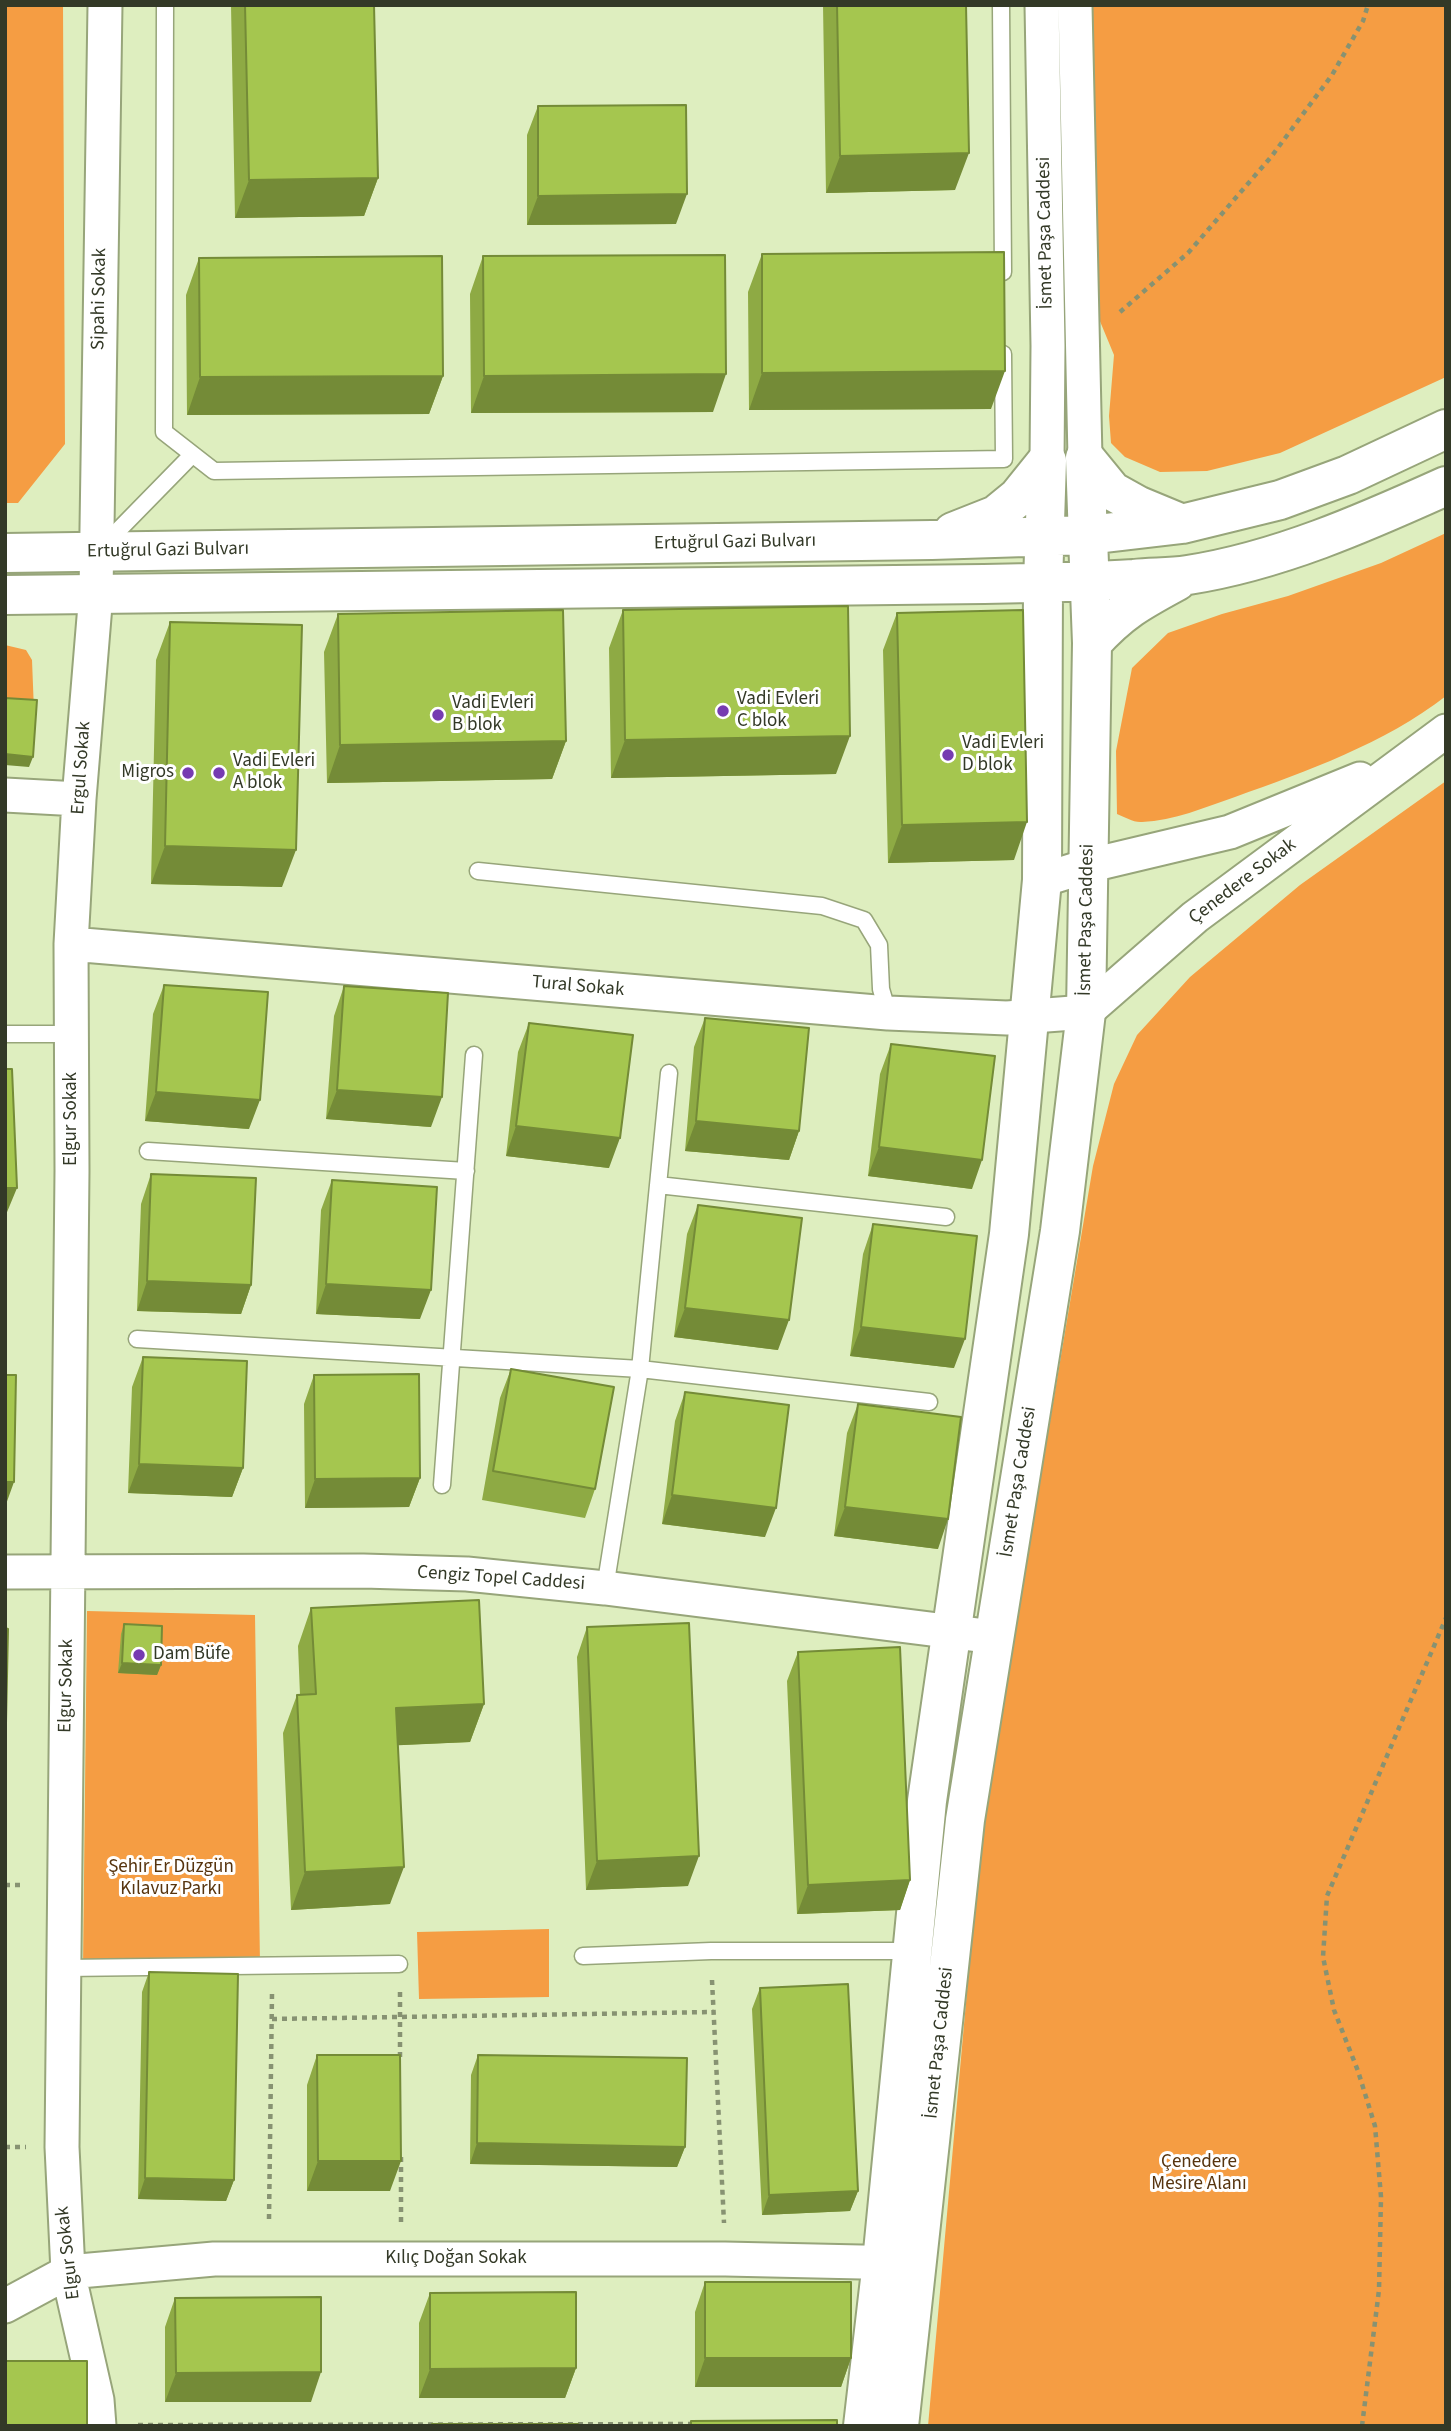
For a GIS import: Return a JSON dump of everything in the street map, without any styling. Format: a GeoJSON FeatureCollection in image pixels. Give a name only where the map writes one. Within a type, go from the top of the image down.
{"type":"FeatureCollection","features":[{"type":"Feature","properties":{"kind":"main road","name":"Ertuğrul Gazi Bulvarı"},"geometry":{"type":"LineString","coordinates":[[5,553],[932,540],[1088,535],[1182,524],[1291,495],[1348,475],[1446,429]]}},
{"type":"Feature","properties":{"kind":"main road","name":"İsmet Paşa Caddesi"},"geometry":{"type":"LineString","coordinates":[[931,1951],[965,1820],[1060,1231],[1086,1012],[1092,643],[1085,458]]}},
{"type":"Feature","properties":{"kind":"main road"},"geometry":{"type":"LineString","coordinates":[[1085,458],[1112,491],[1182,524]]}},
{"type":"Feature","properties":{"kind":"main road","name":"İsmet Paşa Caddesi"},"geometry":{"type":"LineString","coordinates":[[899,2426],[899,2263],[931,1951],[927,1801],[1009,1234],[1042,880],[1043,537],[1047,461]]}},
{"type":"Feature","properties":{"kind":"main road"},"geometry":{"type":"LineString","coordinates":[[932,540],[996,515],[1018,497],[1047,461]]}},
{"type":"Feature","properties":{"kind":"main road"},"geometry":{"type":"LineString","coordinates":[[5,595],[1043,583],[1187,575],[1313,542],[1390,512],[1446,486]]}},
{"type":"Feature","properties":{"kind":"main road"},"geometry":{"type":"LineString","coordinates":[[1092,643],[1131,606],[1187,575]]}},
{"type":"Feature","properties":{"kind":"main road"},"geometry":{"type":"LineString","coordinates":[[931,584],[988,598],[1019,611],[1043,637]]}},
{"type":"Feature","properties":{"kind":"main road","name":"İsmet Paşa Caddesi"},"geometry":{"type":"LineString","coordinates":[[863,2426],[899,2263]]}},
{"type":"Feature","properties":{"kind":"street","name":"Sipahi Sokak"},"geometry":{"type":"LineString","coordinates":[[96,593],[105,5]]}},
{"type":"Feature","properties":{"kind":"street","name":"İsmet Paşa Caddesi"},"geometry":{"type":"LineString","coordinates":[[1042,5],[1048,346],[1047,461]]}},
{"type":"Feature","properties":{"kind":"street","name":"İsmet Paşa Caddesi"},"geometry":{"type":"LineString","coordinates":[[1075,5],[1085,458]]}},
{"type":"Feature","properties":{"kind":"street","name":"Ergul Sokak"},"geometry":{"type":"LineString","coordinates":[[71,944],[79,799],[96,593]]}},
{"type":"Feature","properties":{"kind":"street","name":"Çenedere Sokak"},"geometry":{"type":"LineString","coordinates":[[1086,1012],[1195,917],[1446,731]]}},
{"type":"Feature","properties":{"kind":"street","name":"Çenedere Sokak"},"geometry":{"type":"LineString","coordinates":[[1042,880],[1087,866],[1230,832],[1407,759]]}},
{"type":"Feature","properties":{"kind":"street"},"geometry":{"type":"LineString","coordinates":[[5,795],[79,799]]}},
{"type":"Feature","properties":{"kind":"street","name":"Tural Sokak"},"geometry":{"type":"LineString","coordinates":[[71,944],[888,1013],[1007,1018],[1086,1012]]}},
{"type":"Feature","properties":{"kind":"street","name":"Elgur Sokak"},"geometry":{"type":"LineString","coordinates":[[71,944],[62,2175],[68,2272],[97,2400],[99,2425]]}},
{"type":"Feature","properties":{"kind":"street","name":"Cengiz Topel Caddesi"},"geometry":{"type":"LineString","coordinates":[[5,1572],[363,1571],[467,1574],[605,1588],[994,1637]]}},
{"type":"Feature","properties":{"kind":"street","name":"Kılıç Doğan Sokak"},"geometry":{"type":"LineString","coordinates":[[5,2306],[68,2272],[214,2259],[725,2259],[899,2263]]}},
{"type":"Feature","properties":{"kind":"lane"},"geometry":{"type":"LineString","coordinates":[[166,5],[164,432],[214,471],[1004,459],[1003,335]]}},
{"type":"Feature","properties":{"kind":"lane"},"geometry":{"type":"LineString","coordinates":[[1002,5],[1003,294]]}},
{"type":"Feature","properties":{"kind":"lane"},"geometry":{"type":"LineString","coordinates":[[97,552],[192,455]]}},
{"type":"Feature","properties":{"kind":"lane"},"geometry":{"type":"LineString","coordinates":[[478,871],[822,906],[864,920],[879,946],[881,989],[888,1013]]}},
{"type":"Feature","properties":{"kind":"lane"},"geometry":{"type":"LineString","coordinates":[[5,1034],[71,1034]]}},
{"type":"Feature","properties":{"kind":"lane"},"geometry":{"type":"LineString","coordinates":[[442,1485],[474,1055]]}},
{"type":"Feature","properties":{"kind":"lane"},"geometry":{"type":"LineString","coordinates":[[605,1588],[640,1368],[669,1073]]}},
{"type":"Feature","properties":{"kind":"lane"},"geometry":{"type":"LineString","coordinates":[[148,1151],[466,1171]]}},
{"type":"Feature","properties":{"kind":"lane"},"geometry":{"type":"LineString","coordinates":[[658,1185],[946,1217]]}},
{"type":"Feature","properties":{"kind":"lane"},"geometry":{"type":"LineString","coordinates":[[137,1339],[640,1368],[929,1402]]}},
{"type":"Feature","properties":{"kind":"lane"},"geometry":{"type":"LineString","coordinates":[[583,1956],[711,1951],[931,1951]]}},
{"type":"Feature","properties":{"kind":"lane"},"geometry":{"type":"LineString","coordinates":[[64,1968],[399,1964]]}},
{"type":"Feature","properties":{"kind":"path"},"geometry":{"type":"LineString","coordinates":[[1082,345],[1188,253],[1262,166],[1332,75],[1363,21],[1368,5]]}},
{"type":"Feature","properties":{"kind":"path"},"geometry":{"type":"LineString","coordinates":[[1362,2426],[1379,2290],[1381,2197],[1375,2126],[1358,2071],[1334,2010],[1323,1957],[1326,1896],[1446,1618]]}},
{"type":"Feature","properties":{"kind":"path"},"geometry":{"type":"LineString","coordinates":[[711,1951],[725,2259]]}},
{"type":"Feature","properties":{"kind":"path"},"geometry":{"type":"LineString","coordinates":[[399,1964],[400,2059]]}},
{"type":"Feature","properties":{"kind":"path"},"geometry":{"type":"LineString","coordinates":[[269,2259],[272,1965]]}},
{"type":"Feature","properties":{"kind":"path"},"geometry":{"type":"LineString","coordinates":[[272,2019],[714,2012]]}},
{"type":"Feature","properties":{"kind":"path"},"geometry":{"type":"LineString","coordinates":[[401,2155],[401,2259]]}},
{"type":"Feature","properties":{"kind":"path"},"geometry":{"type":"LineString","coordinates":[[99,2425],[698,2424]]}},
{"type":"Feature","properties":{"kind":"green space"},"geometry":{"type":"Polygon","coordinates":[[[5,5],[63,5],[65,444],[18,503],[5,503],[5,5]]]}},
{"type":"Feature","properties":{"kind":"green space"},"geometry":{"type":"Polygon","coordinates":[[[1088,5],[1446,5],[1446,377],[1280,453],[1207,471],[1160,472],[1125,457],[1111,443],[1109,416],[1114,355],[1092,302],[1088,5]]]}},
{"type":"Feature","properties":{"kind":"green space"},"geometry":{"type":"Polygon","coordinates":[[[1446,533],[1446,696],[1397,728],[1344,755],[1235,797],[1189,813],[1154,821],[1136,822],[1117,814],[1116,751],[1132,668],[1168,633],[1222,614],[1288,596],[1381,563],[1446,533]]]}},
{"type":"Feature","properties":{"kind":"green space"},"geometry":{"type":"Polygon","coordinates":[[[5,645],[26,650],[32,660],[34,711],[5,708],[5,645]]]}},
{"type":"Feature","properties":{"kind":"green space","name":"Çenedere Mesire Alanı"},"geometry":{"type":"Polygon","coordinates":[[[1446,781],[1446,2426],[928,2426],[982,1824],[1093,1166],[1114,1084],[1137,1035],[1190,977],[1300,885],[1446,781]]]}},
{"type":"Feature","properties":{"kind":"green space","name":"Şehir Er Düzgün Kılavuz Parkı"},"geometry":{"type":"Polygon","coordinates":[[[87,1611],[255,1615],[260,1965],[83,1967],[87,1611]]]}},
{"type":"Feature","properties":{"kind":"green space"},"geometry":{"type":"Polygon","coordinates":[[[549,1929],[549,1997],[419,1999],[417,1932],[549,1929]]]}},
{"type":"Feature","properties":{"kind":"building"},"geometry":{"type":"Polygon","coordinates":[[[245,5],[374,5],[378,178],[249,180],[245,5]]]}},
{"type":"Feature","properties":{"kind":"building"},"geometry":{"type":"Polygon","coordinates":[[[837,5],[966,5],[969,153],[840,156],[837,5]]]}},
{"type":"Feature","properties":{"kind":"building"},"geometry":{"type":"Polygon","coordinates":[[[686,105],[687,194],[538,196],[538,106],[686,105]]]}},
{"type":"Feature","properties":{"kind":"building"},"geometry":{"type":"Polygon","coordinates":[[[1004,252],[1005,371],[762,373],[762,254],[1004,252]]]}},
{"type":"Feature","properties":{"kind":"building"},"geometry":{"type":"Polygon","coordinates":[[[725,255],[726,374],[484,376],[483,256],[725,255]]]}},
{"type":"Feature","properties":{"kind":"building"},"geometry":{"type":"Polygon","coordinates":[[[442,256],[443,376],[200,377],[199,258],[442,256]]]}},
{"type":"Feature","properties":{"kind":"building","name":"Vadi Evleri C blok"},"geometry":{"type":"Polygon","coordinates":[[[848,606],[850,736],[625,740],[623,610],[848,606]]]}},
{"type":"Feature","properties":{"kind":"building","name":"Vadi Evleri B blok"},"geometry":{"type":"Polygon","coordinates":[[[563,610],[566,741],[340,745],[338,614],[563,610]]]}},
{"type":"Feature","properties":{"kind":"building","name":"Vadi Evleri D blok"},"geometry":{"type":"Polygon","coordinates":[[[1023,610],[1027,822],[902,825],[897,613],[1023,610]]]}},
{"type":"Feature","properties":{"kind":"building","name":"Vadi Evleri A blok"},"geometry":{"type":"Polygon","coordinates":[[[170,622],[302,625],[296,850],[165,846],[170,622]]]}},
{"type":"Feature","properties":{"kind":"building"},"geometry":{"type":"Polygon","coordinates":[[[5,698],[37,700],[33,757],[5,754],[5,698]]]}},
{"type":"Feature","properties":{"kind":"building"},"geometry":{"type":"Polygon","coordinates":[[[164,985],[268,992],[260,1100],[156,1092],[164,985]]]}},
{"type":"Feature","properties":{"kind":"building"},"geometry":{"type":"Polygon","coordinates":[[[344,986],[448,993],[442,1097],[337,1090],[344,986]]]}},
{"type":"Feature","properties":{"kind":"building"},"geometry":{"type":"Polygon","coordinates":[[[705,1018],[809,1028],[799,1131],[696,1121],[705,1018]]]}},
{"type":"Feature","properties":{"kind":"building"},"geometry":{"type":"Polygon","coordinates":[[[529,1023],[633,1035],[620,1138],[516,1126],[529,1023]]]}},
{"type":"Feature","properties":{"kind":"building"},"geometry":{"type":"Polygon","coordinates":[[[891,1044],[995,1056],[982,1160],[879,1147],[891,1044]]]}},
{"type":"Feature","properties":{"kind":"building"},"geometry":{"type":"Polygon","coordinates":[[[5,1069],[12,1069],[17,1188],[5,1188],[5,1069]]]}},
{"type":"Feature","properties":{"kind":"building"},"geometry":{"type":"Polygon","coordinates":[[[151,1174],[256,1178],[251,1285],[147,1281],[151,1174]]]}},
{"type":"Feature","properties":{"kind":"building"},"geometry":{"type":"Polygon","coordinates":[[[332,1180],[437,1187],[431,1290],[326,1284],[332,1180]]]}},
{"type":"Feature","properties":{"kind":"building"},"geometry":{"type":"Polygon","coordinates":[[[698,1205],[802,1218],[789,1320],[685,1308],[698,1205]]]}},
{"type":"Feature","properties":{"kind":"building"},"geometry":{"type":"Polygon","coordinates":[[[873,1224],[977,1236],[965,1339],[861,1327],[873,1224]]]}},
{"type":"Feature","properties":{"kind":"building"},"geometry":{"type":"Polygon","coordinates":[[[143,1357],[247,1361],[243,1468],[139,1464],[143,1357]]]}},
{"type":"Feature","properties":{"kind":"building"},"geometry":{"type":"Polygon","coordinates":[[[511,1369],[614,1387],[595,1489],[493,1471],[511,1369]]]}},
{"type":"Feature","properties":{"kind":"building"},"geometry":{"type":"Polygon","coordinates":[[[419,1374],[420,1478],[315,1479],[314,1375],[419,1374]]]}},
{"type":"Feature","properties":{"kind":"building"},"geometry":{"type":"Polygon","coordinates":[[[5,1375],[16,1375],[14,1482],[5,1482],[5,1375]]]}},
{"type":"Feature","properties":{"kind":"building"},"geometry":{"type":"Polygon","coordinates":[[[685,1392],[789,1405],[776,1508],[672,1495],[685,1392]]]}},
{"type":"Feature","properties":{"kind":"building"},"geometry":{"type":"Polygon","coordinates":[[[858,1404],[961,1417],[948,1519],[845,1507],[858,1404]]]}},
{"type":"Feature","properties":{"kind":"building"},"geometry":{"type":"Polygon","coordinates":[[[479,1600],[484,1704],[396,1708],[404,1867],[305,1872],[297,1695],[316,1694],[311,1608],[479,1600]]]}},
{"type":"Feature","properties":{"kind":"building"},"geometry":{"type":"Polygon","coordinates":[[[689,1623],[699,1856],[597,1861],[587,1627],[689,1623]]]}},
{"type":"Feature","properties":{"kind":"building","name":"Dam Büfe"},"geometry":{"type":"Polygon","coordinates":[[[124,1624],[162,1626],[161,1665],[122,1663],[124,1624]]]}},
{"type":"Feature","properties":{"kind":"building"},"geometry":{"type":"Polygon","coordinates":[[[5,1628],[8,1629],[5,1770],[5,1628]]]}},
{"type":"Feature","properties":{"kind":"building"},"geometry":{"type":"Polygon","coordinates":[[[900,1647],[910,1880],[808,1885],[798,1652],[900,1647]]]}},
{"type":"Feature","properties":{"kind":"building"},"geometry":{"type":"Polygon","coordinates":[[[149,1972],[238,1974],[234,2180],[145,2178],[149,1972]]]}},
{"type":"Feature","properties":{"kind":"building"},"geometry":{"type":"Polygon","coordinates":[[[848,1984],[858,2191],[769,2195],[760,1988],[848,1984]]]}},
{"type":"Feature","properties":{"kind":"building"},"geometry":{"type":"Polygon","coordinates":[[[317,2055],[400,2055],[401,2161],[318,2161],[317,2055]]]}},
{"type":"Feature","properties":{"kind":"building"},"geometry":{"type":"Polygon","coordinates":[[[478,2055],[687,2058],[685,2147],[477,2143],[478,2055]]]}},
{"type":"Feature","properties":{"kind":"building"},"geometry":{"type":"Polygon","coordinates":[[[705,2282],[851,2282],[851,2358],[705,2358],[705,2282]]]}},
{"type":"Feature","properties":{"kind":"building"},"geometry":{"type":"Polygon","coordinates":[[[576,2292],[576,2368],[430,2369],[430,2293],[576,2292]]]}},
{"type":"Feature","properties":{"kind":"building"},"geometry":{"type":"Polygon","coordinates":[[[321,2297],[321,2372],[176,2373],[175,2298],[321,2297]]]}},
{"type":"Feature","properties":{"kind":"building"},"geometry":{"type":"Polygon","coordinates":[[[5,2361],[87,2361],[87,2426],[5,2426],[5,2361]]]}},
{"type":"Feature","properties":{"kind":"building"},"geometry":{"type":"Polygon","coordinates":[[[837,2420],[837,2426],[691,2426],[691,2421],[837,2420]]]}},
{"type":"Feature","properties":{"kind":"building"},"geometry":{"type":"Polygon","coordinates":[[[578,2424],[578,2426],[432,2426],[578,2424]]]}},
{"type":"Feature","properties":{"kind":"building"},"geometry":{"type":"Polygon","coordinates":[[[313,2425],[313,2426],[245,2426],[313,2425]]]}},
{"type":"Feature","properties":{"kind":"place","name":"Vadi Evleri C blok"},"geometry":{"type":"Point","coordinates":[723,711]}},
{"type":"Feature","properties":{"kind":"place","name":"Vadi Evleri B blok"},"geometry":{"type":"Point","coordinates":[438,715]}},
{"type":"Feature","properties":{"kind":"place","name":"Vadi Evleri D blok"},"geometry":{"type":"Point","coordinates":[948,755]}},
{"type":"Feature","properties":{"kind":"place","name":"Migros"},"geometry":{"type":"Point","coordinates":[188,773]}},
{"type":"Feature","properties":{"kind":"place","name":"Vadi Evleri A blok"},"geometry":{"type":"Point","coordinates":[219,773]}},
{"type":"Feature","properties":{"kind":"place","name":"Dam Büfe"},"geometry":{"type":"Point","coordinates":[139,1655]}}]}
